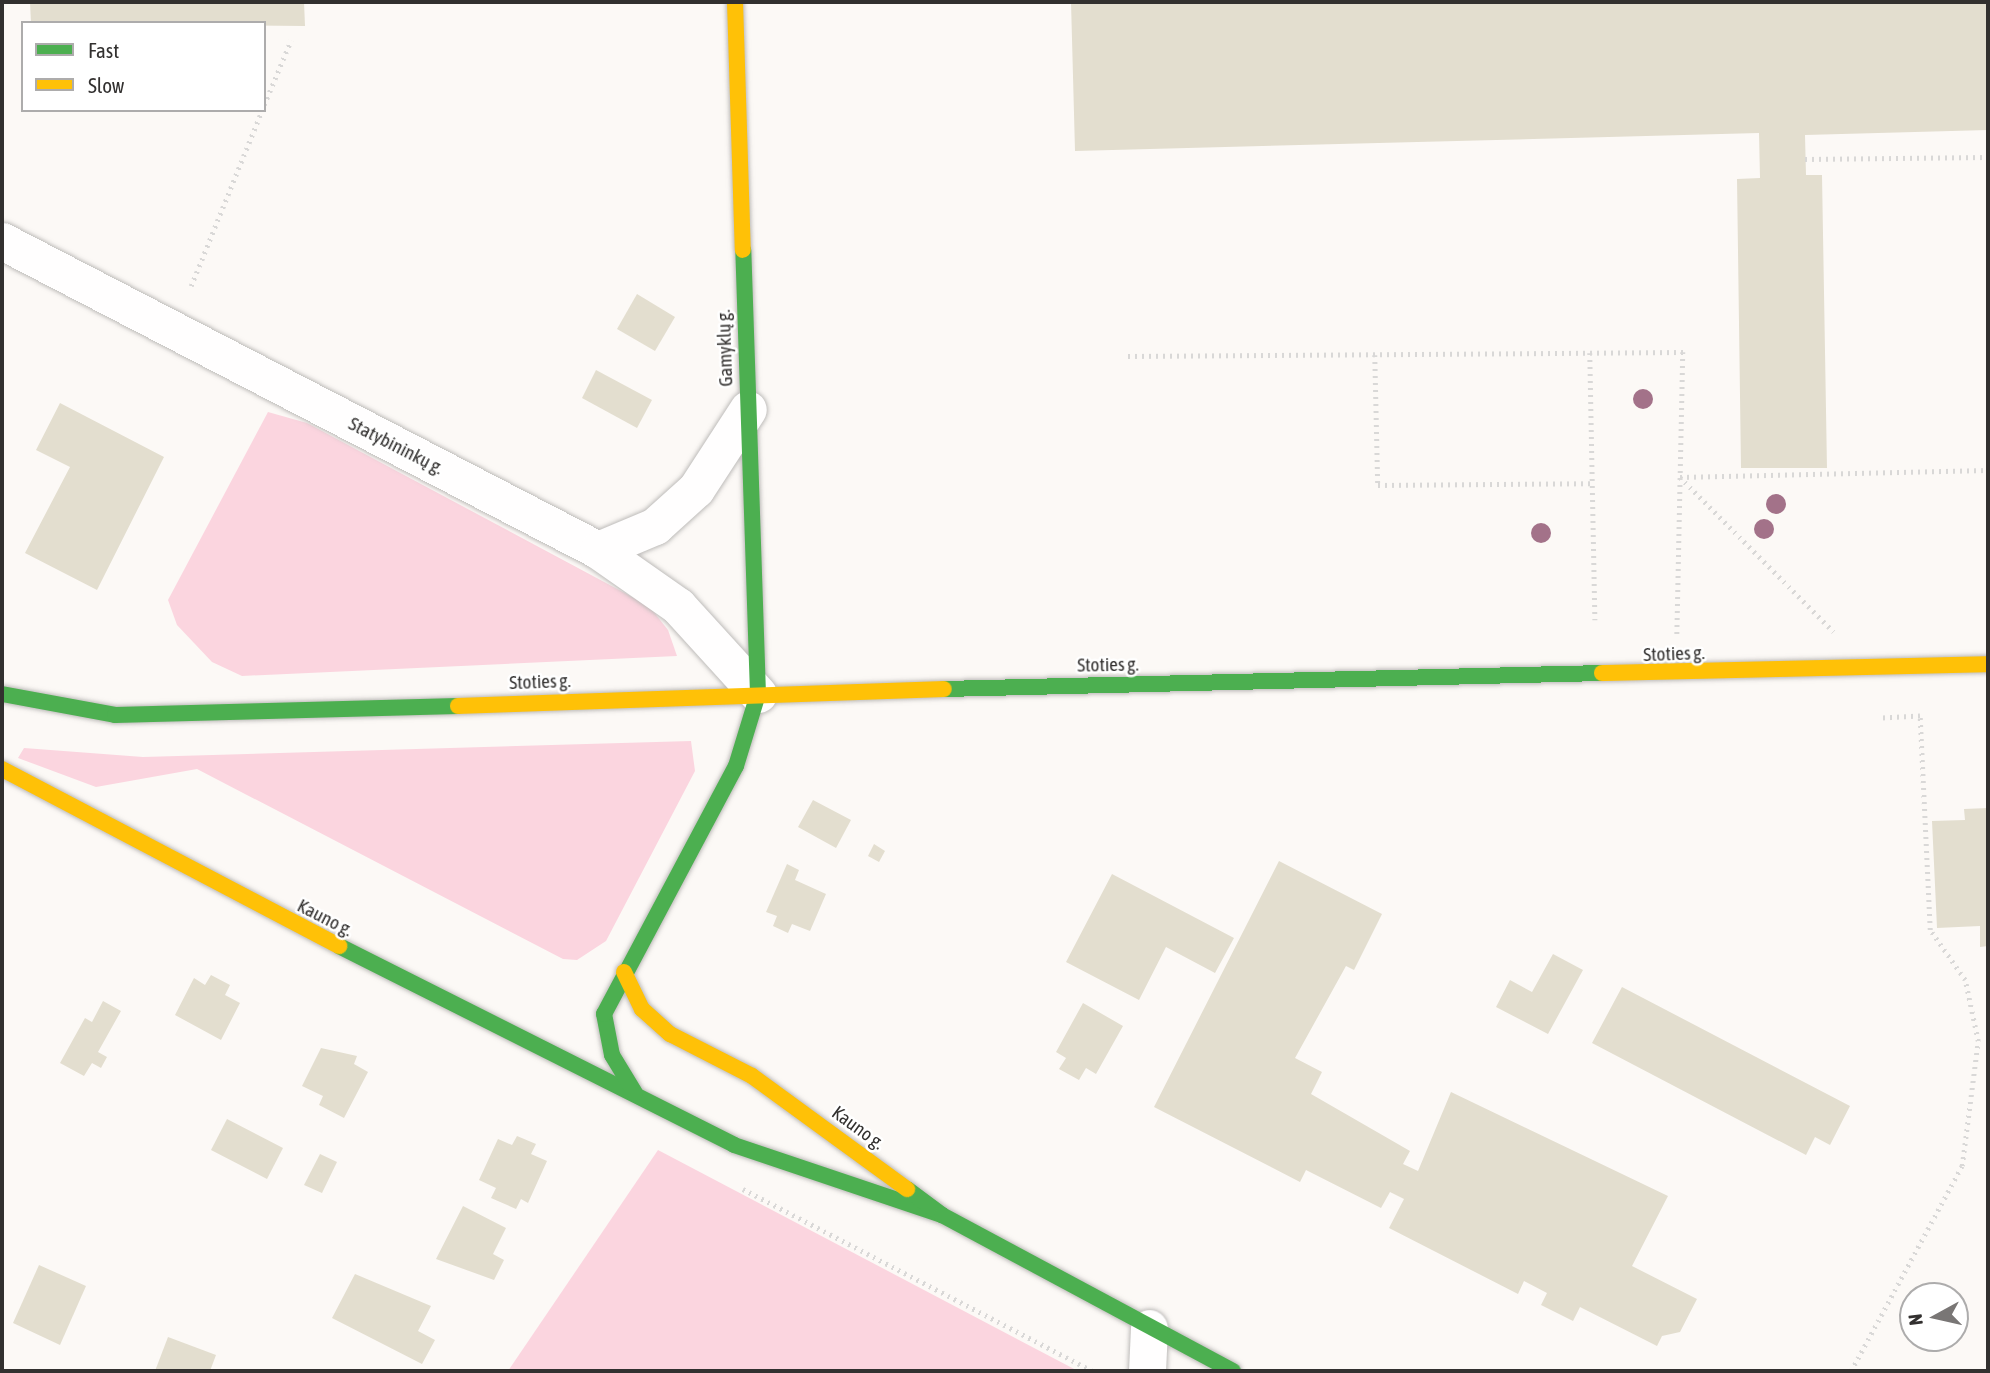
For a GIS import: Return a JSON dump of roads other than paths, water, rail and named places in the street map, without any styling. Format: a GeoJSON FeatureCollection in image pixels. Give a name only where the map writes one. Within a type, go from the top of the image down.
{"type":"FeatureCollection","features":[{"type":"Feature","properties":{"kind":"main road","name":"Gamyklų g."},"geometry":{"type":"LineString","coordinates":[[735,2],[758,694]]}},
{"type":"Feature","properties":{"kind":"main road","name":"Stoties g."},"geometry":{"type":"LineString","coordinates":[[2,694],[115,715],[228,715],[758,694],[1988,664]]}},
{"type":"Feature","properties":{"kind":"main road"},"geometry":{"type":"LineString","coordinates":[[635,1093],[612,1055],[604,1014],[624,972],[737,766],[758,694]]}},
{"type":"Feature","properties":{"kind":"main road","name":"Kauno g."},"geometry":{"type":"LineString","coordinates":[[2,769],[529,1047],[635,1093],[734,1145],[942,1215]]}},
{"type":"Feature","properties":{"kind":"main road","name":"Kauno g."},"geometry":{"type":"LineString","coordinates":[[624,972],[642,1009],[670,1034],[752,1076],[942,1215],[1233,1371]]}},
{"type":"Feature","properties":{"kind":"street","name":"Statybininkų g."},"geometry":{"type":"LineString","coordinates":[[2,241],[598,550],[678,606],[758,694]]}},
{"type":"Feature","properties":{"kind":"street"},"geometry":{"type":"LineString","coordinates":[[598,550],[656,526],[696,489],[748,409]]}},
{"type":"Feature","properties":{"kind":"street"},"geometry":{"type":"LineString","coordinates":[[1147,1371],[1149,1328]]}}]}
